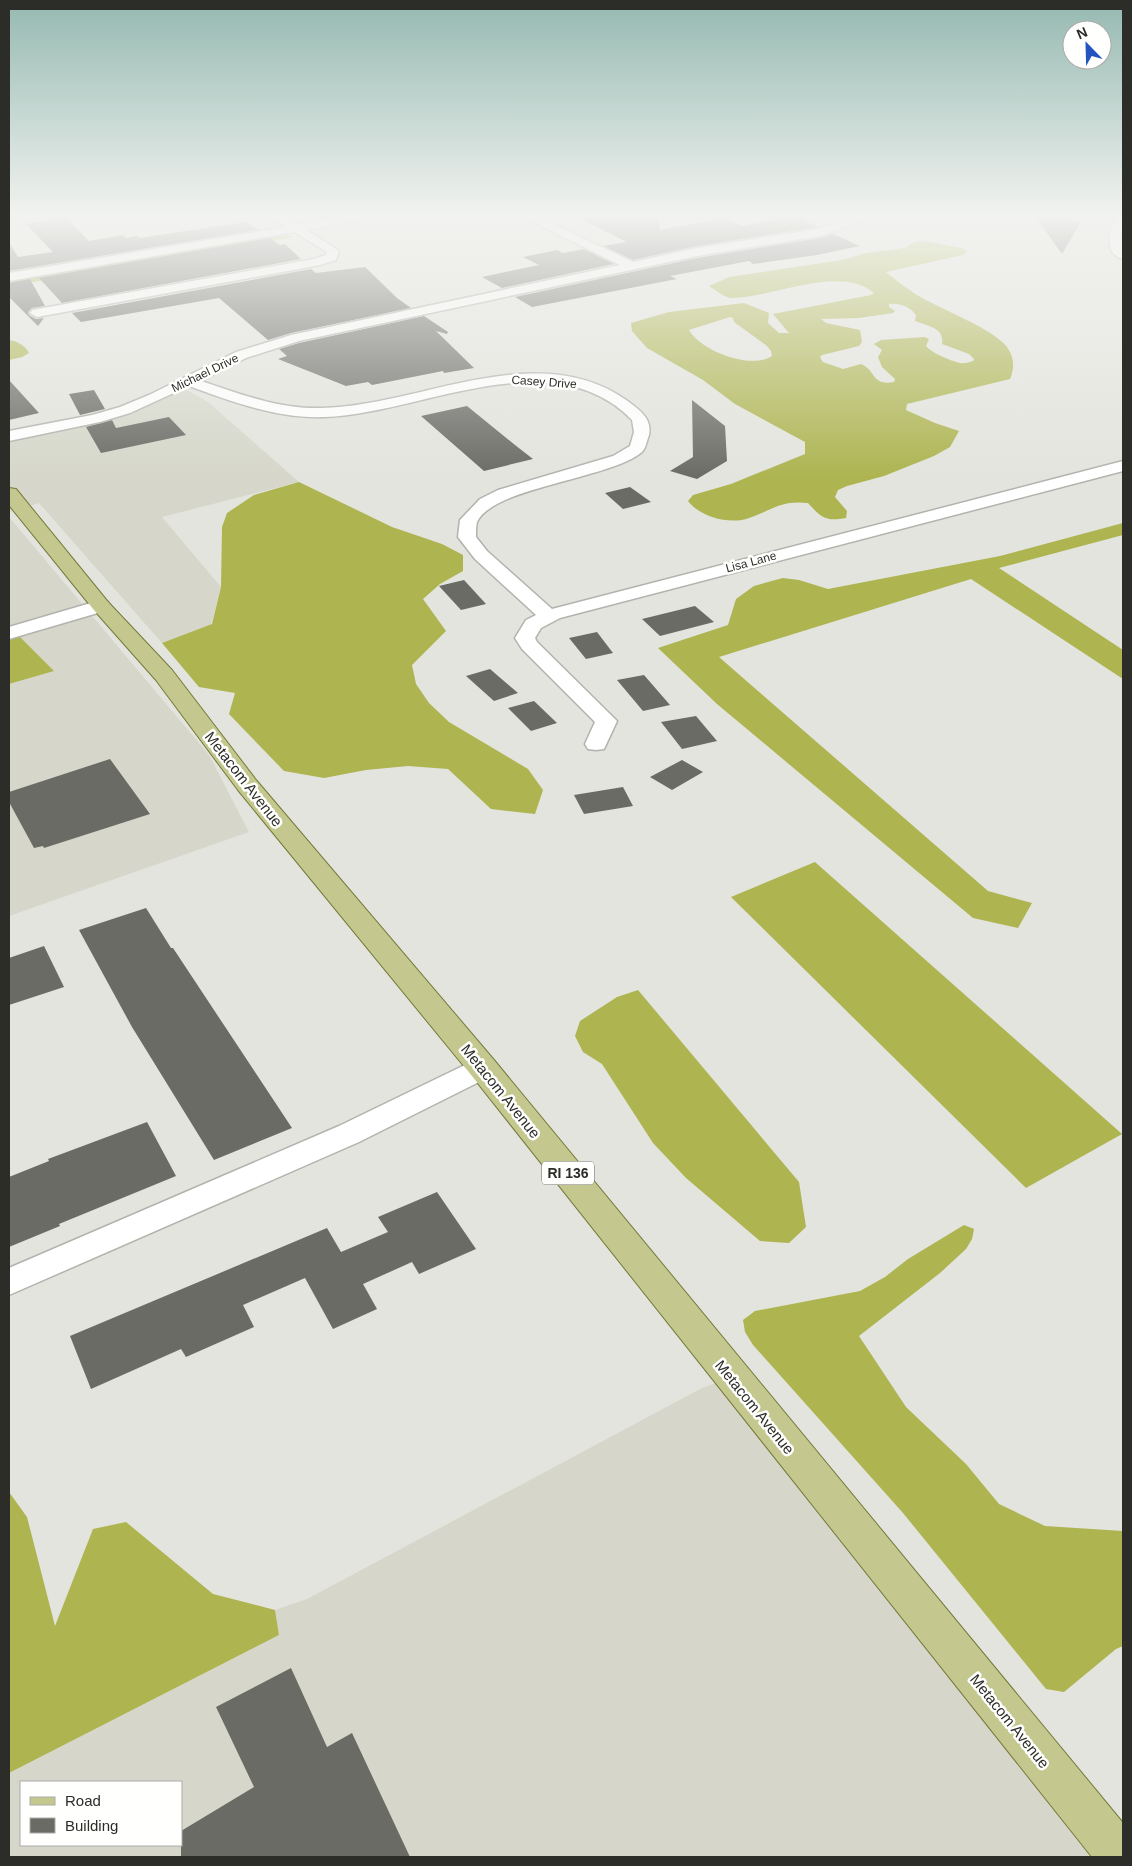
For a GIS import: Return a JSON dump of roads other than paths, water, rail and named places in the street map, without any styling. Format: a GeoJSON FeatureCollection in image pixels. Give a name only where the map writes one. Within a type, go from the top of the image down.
{"type":"FeatureCollection","features":[{"type":"Feature","properties":{"kind":"main road","name":"Metacom Avenue"},"geometry":{"type":"LineString","coordinates":[[9,493],[101,606],[164,675],[247,785],[483,1068],[1121,1857]]}},
{"type":"Feature","properties":{"kind":"street"},"geometry":{"type":"LineString","coordinates":[[37,313],[91,303]]}},
{"type":"Feature","properties":{"kind":"street","name":"Michael Drive"},"geometry":{"type":"LineString","coordinates":[[9,436],[95,419],[138,405],[248,352],[296,338],[459,303]]}},
{"type":"Feature","properties":{"kind":"street","name":"Casey Drive"},"geometry":{"type":"LineString","coordinates":[[188,381],[264,407],[286,411],[320,413],[351,410],[485,381],[510,378],[578,383],[606,392],[638,416],[644,428],[637,448],[619,459],[504,494],[486,504],[469,520],[467,537],[481,555],[548,616]]}},
{"type":"Feature","properties":{"kind":"street","name":"Lisa Lane"},"geometry":{"type":"LineString","coordinates":[[596,744],[606,721],[529,645],[525,638],[533,624],[548,616],[1123,466]]}},
{"type":"Feature","properties":{"kind":"street"},"geometry":{"type":"LineString","coordinates":[[9,633],[101,606]]}},
{"type":"Feature","properties":{"kind":"street"},"geometry":{"type":"LineString","coordinates":[[9,1282],[349,1134],[483,1068]]}}]}
